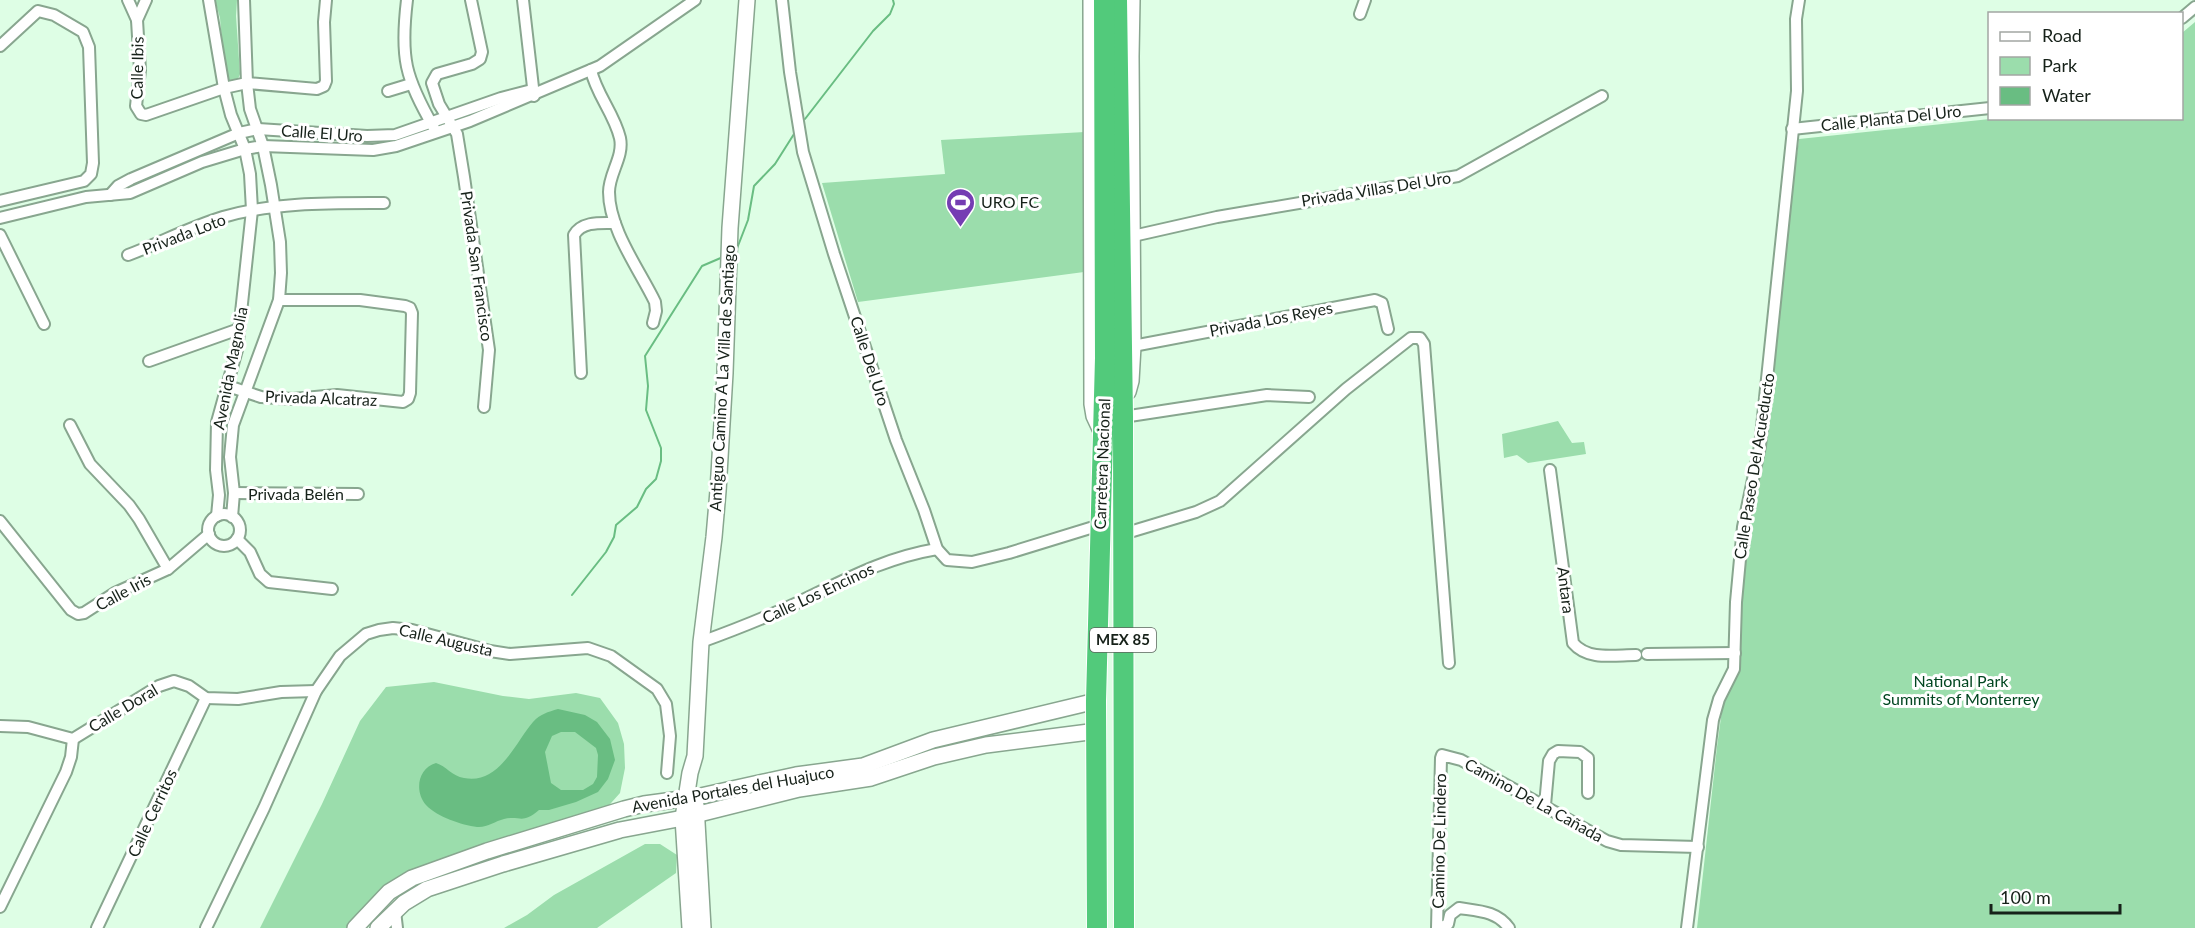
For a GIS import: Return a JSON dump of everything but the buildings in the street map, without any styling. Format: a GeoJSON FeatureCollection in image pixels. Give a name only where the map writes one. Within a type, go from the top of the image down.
{"type":"FeatureCollection","features":[{"type":"Feature","properties":{"kind":"highway","name":"Carretera Nacional"},"geometry":{"type":"LineString","coordinates":[[1104,0],[1123,408],[1124,928]]}},
{"type":"Feature","properties":{"kind":"highway","name":"Carretera Nacional"},"geometry":{"type":"LineString","coordinates":[[1097,928],[1096,701],[1103,436],[1120,352],[1117,0]]}},
{"type":"Feature","properties":{"kind":"street"},"geometry":{"type":"LineString","coordinates":[[128,0],[137,20]]}},
{"type":"Feature","properties":{"kind":"street"},"geometry":{"type":"LineString","coordinates":[[137,20],[146,0]]}},
{"type":"Feature","properties":{"kind":"street","name":"Avenida Magnolia"},"geometry":{"type":"LineString","coordinates":[[209,0],[224,88],[231,115],[245,149],[250,174],[252,210],[237,350],[217,422],[216,470],[219,495],[217,516]]}},
{"type":"Feature","properties":{"kind":"street","name":"Avenida Magnolia"},"geometry":{"type":"LineString","coordinates":[[232,517],[234,493],[230,457],[233,425],[279,300],[280,242],[263,146],[250,109],[244,0]]}},
{"type":"Feature","properties":{"kind":"street"},"geometry":{"type":"LineString","coordinates":[[224,88],[247,83],[317,89],[324,86],[326,81],[324,22],[326,0]]}},
{"type":"Feature","properties":{"kind":"street"},"geometry":{"type":"LineString","coordinates":[[407,0],[403,37],[406,68],[411,84],[433,128]]}},
{"type":"Feature","properties":{"kind":"street","name":"Privada San Francisco"},"geometry":{"type":"LineString","coordinates":[[471,0],[482,52],[480,59],[472,64],[437,74],[432,83],[439,104],[457,134],[464,177],[489,350],[484,406]]}},
{"type":"Feature","properties":{"kind":"street"},"geometry":{"type":"LineString","coordinates":[[523,0],[537,92]]}},
{"type":"Feature","properties":{"kind":"street","name":"Calle El Uro"},"geometry":{"type":"LineString","coordinates":[[110,195],[118,186],[131,179],[239,133],[258,129],[386,136],[450,123],[537,92],[595,68],[695,0]]}},
{"type":"Feature","properties":{"kind":"street","name":"Antiguo Camino A La Villa de Santiago"},"geometry":{"type":"LineString","coordinates":[[690,928],[689,817],[691,797],[699,773],[695,756],[701,642],[717,503],[729,254],[747,0]]}},
{"type":"Feature","properties":{"kind":"street","name":"Calle Del Uro"},"geometry":{"type":"LineString","coordinates":[[782,0],[790,72],[803,152],[896,441],[937,549]]}},
{"type":"Feature","properties":{"kind":"street","name":"MEX 85"},"geometry":{"type":"LineString","coordinates":[[1091,0],[1092,404],[1094,416],[1103,436]]}},
{"type":"Feature","properties":{"kind":"street","name":"MEX 85"},"geometry":{"type":"LineString","coordinates":[[1120,352],[1133,236],[1132,0]]}},
{"type":"Feature","properties":{"kind":"street"},"geometry":{"type":"LineString","coordinates":[[1360,14],[1365,0]]}},
{"type":"Feature","properties":{"kind":"street","name":"Calle Paseo Del Acueducto"},"geometry":{"type":"LineString","coordinates":[[1687,928],[1713,720],[1719,699],[1734,669],[1736,602],[1743,527],[1760,446],[1797,91],[1796,19],[1799,0]]}},
{"type":"Feature","properties":{"kind":"street"},"geometry":{"type":"LineString","coordinates":[[2183,16],[2195,7]]}},
{"type":"Feature","properties":{"kind":"street"},"geometry":{"type":"LineString","coordinates":[[0,46],[38,11],[54,15],[83,32],[89,47],[93,163],[91,174],[84,181],[0,201]]}},
{"type":"Feature","properties":{"kind":"street","name":"Calle Ibis"},"geometry":{"type":"LineString","coordinates":[[137,20],[140,70],[136,106],[141,114],[153,114],[224,88]]}},
{"type":"Feature","properties":{"kind":"street"},"geometry":{"type":"LineString","coordinates":[[595,68],[601,96],[620,139],[619,158],[610,182],[609,192],[615,223],[655,302],[656,311],[653,324]]}},
{"type":"Feature","properties":{"kind":"street"},"geometry":{"type":"LineString","coordinates":[[388,91],[411,84]]}},
{"type":"Feature","properties":{"kind":"street","name":"Privada Villas Del Uro"},"geometry":{"type":"LineString","coordinates":[[1133,236],[1229,215],[1458,176],[1602,96]]}},
{"type":"Feature","properties":{"kind":"street"},"geometry":{"type":"LineString","coordinates":[[423,108],[439,104]]}},
{"type":"Feature","properties":{"kind":"street","name":"Calle Planta Del Uro"},"geometry":{"type":"LineString","coordinates":[[1792,129],[1988,108]]}},
{"type":"Feature","properties":{"kind":"street"},"geometry":{"type":"LineString","coordinates":[[231,115],[250,109]]}},
{"type":"Feature","properties":{"kind":"street","name":"Calle El Uro"},"geometry":{"type":"LineString","coordinates":[[0,218],[86,198],[130,194],[202,162],[245,149],[263,146],[373,150],[396,146],[433,128]]}},
{"type":"Feature","properties":{"kind":"street"},"geometry":{"type":"LineString","coordinates":[[250,174],[268,171]]}},
{"type":"Feature","properties":{"kind":"street","name":"Privada Loto"},"geometry":{"type":"LineString","coordinates":[[128,255],[205,223],[252,210],[384,203]]}},
{"type":"Feature","properties":{"kind":"street"},"geometry":{"type":"LineString","coordinates":[[581,373],[574,235],[577,230],[587,225],[615,223]]}},
{"type":"Feature","properties":{"kind":"street"},"geometry":{"type":"LineString","coordinates":[[0,236],[44,324]]}},
{"type":"Feature","properties":{"kind":"street","name":"Privada Alcatraz"},"geometry":{"type":"LineString","coordinates":[[228,386],[261,397],[293,399],[337,395],[403,402],[409,396],[412,314],[410,308],[360,300],[279,300]]}},
{"type":"Feature","properties":{"kind":"street","name":"Privada Los Reyes"},"geometry":{"type":"LineString","coordinates":[[1120,352],[1375,300],[1382,303],[1388,329]]}},
{"type":"Feature","properties":{"kind":"street"},"geometry":{"type":"LineString","coordinates":[[149,361],[239,329]]}},
{"type":"Feature","properties":{"kind":"street"},"geometry":{"type":"LineString","coordinates":[[1123,534],[1196,512],[1220,501],[1346,389],[1411,338],[1420,338],[1424,344],[1449,663]]}},
{"type":"Feature","properties":{"kind":"street"},"geometry":{"type":"LineString","coordinates":[[1123,408],[1267,395],[1310,398]]}},
{"type":"Feature","properties":{"kind":"street"},"geometry":{"type":"LineString","coordinates":[[70,425],[90,464],[129,505],[168,569]]}},
{"type":"Feature","properties":{"kind":"street","name":"Antara"},"geometry":{"type":"LineString","coordinates":[[1550,470],[1573,643],[1578,649],[1593,655],[1735,653]]}},
{"type":"Feature","properties":{"kind":"street","name":"Privada Belén"},"geometry":{"type":"LineString","coordinates":[[234,493],[358,494]]}},
{"type":"Feature","properties":{"kind":"street"},"geometry":{"type":"LineString","coordinates":[[222,514],[232,517],[238,524],[237,539],[230,545],[220,546],[208,534],[209,524],[222,514]]}},
{"type":"Feature","properties":{"kind":"street","name":"Calle Iris"},"geometry":{"type":"LineString","coordinates":[[0,521],[71,610],[78,614],[84,613],[115,593],[168,569],[208,534]]}},
{"type":"Feature","properties":{"kind":"street"},"geometry":{"type":"LineString","coordinates":[[937,549],[947,560],[972,562],[1100,525]]}},
{"type":"Feature","properties":{"kind":"street"},"geometry":{"type":"LineString","coordinates":[[237,539],[250,552],[260,574],[268,582],[332,589]]}},
{"type":"Feature","properties":{"kind":"street","name":"Calle Los Encinos"},"geometry":{"type":"LineString","coordinates":[[701,642],[776,613],[858,573],[901,557],[937,549]]}},
{"type":"Feature","properties":{"kind":"street","name":"Calle Augusta"},"geometry":{"type":"LineString","coordinates":[[206,928],[264,808],[316,691],[340,656],[366,634],[393,628],[412,630],[490,651],[510,654],[588,648],[611,656],[657,689],[666,704],[669,729],[667,773]]}},
{"type":"Feature","properties":{"kind":"street","name":"Calle Doral"},"geometry":{"type":"LineString","coordinates":[[0,726],[28,728],[73,739],[167,682],[181,682],[206,698]]}},
{"type":"Feature","properties":{"kind":"street"},"geometry":{"type":"LineString","coordinates":[[206,698],[238,699],[281,692],[316,691]]}},
{"type":"Feature","properties":{"kind":"street","name":"Calle Cerritos"},"geometry":{"type":"LineString","coordinates":[[97,928],[206,698]]}},
{"type":"Feature","properties":{"kind":"street","name":"Avenida Portales del Huajuco"},"geometry":{"type":"LineString","coordinates":[[355,928],[389,892],[412,878],[487,851],[644,804],[691,797],[796,775],[863,766],[933,740],[1096,701]]}},
{"type":"Feature","properties":{"kind":"street"},"geometry":{"type":"LineString","coordinates":[[984,726],[986,746]]}},
{"type":"Feature","properties":{"kind":"street","name":"Avenida Portales del Huajuco"},"geometry":{"type":"LineString","coordinates":[[378,928],[395,911],[427,889],[503,864],[628,828],[689,817],[799,789],[871,778],[934,757],[986,746],[1097,731]]}},
{"type":"Feature","properties":{"kind":"street"},"geometry":{"type":"LineString","coordinates":[[0,907],[66,772],[73,739]]}},
{"type":"Feature","properties":{"kind":"street"},"geometry":{"type":"LineString","coordinates":[[1545,805],[1549,761],[1558,751],[1580,752],[1588,758],[1588,793]]}},
{"type":"Feature","properties":{"kind":"street","name":"Camino De La Cañada"},"geometry":{"type":"LineString","coordinates":[[1442,754],[1461,760],[1607,841],[1621,845],[1698,847]]}},
{"type":"Feature","properties":{"kind":"street","name":"Camino De Lindero"},"geometry":{"type":"LineString","coordinates":[[1439,928],[1442,754]]}},
{"type":"Feature","properties":{"kind":"street"},"geometry":{"type":"LineString","coordinates":[[623,810],[628,828]]}},
{"type":"Feature","properties":{"kind":"street"},"geometry":{"type":"LineString","coordinates":[[689,817],[704,928]]}},
{"type":"Feature","properties":{"kind":"street"},"geometry":{"type":"LineString","coordinates":[[1439,928],[1448,924],[1450,915],[1459,908],[1492,913],[1501,918],[1509,928]]}},
{"type":"Feature","properties":{"kind":"street"},"geometry":{"type":"LineString","coordinates":[[395,911],[396,928]]}},
{"type":"Feature","properties":{"kind":"green space"},"geometry":{"type":"Polygon","coordinates":[[[215,0],[237,0],[240,74],[233,82],[228,81],[225,77],[220,18],[215,0]]]}},
{"type":"Feature","properties":{"kind":"green space","name":"National Park Summits of Monterrey"},"geometry":{"type":"Polygon","coordinates":[[[2195,22],[2195,928],[1697,928],[1717,747],[1799,139],[1988,119],[2183,120],[2183,32],[2195,22]]]}},
{"type":"Feature","properties":{"kind":"green space","name":"URO FC"},"geometry":{"type":"Polygon","coordinates":[[[1085,132],[1084,272],[858,302],[822,183],[945,174],[941,140],[1085,132]]]}},
{"type":"Feature","properties":{"kind":"green space"},"geometry":{"type":"Polygon","coordinates":[[[1558,421],[1572,443],[1584,442],[1586,454],[1528,463],[1517,455],[1504,458],[1502,434],[1558,421]]]}},
{"type":"Feature","properties":{"kind":"green space"},"geometry":{"type":"Polygon","coordinates":[[[434,682],[529,699],[576,693],[600,698],[618,723],[624,744],[625,768],[620,793],[603,812],[446,859],[350,928],[260,928],[322,804],[360,721],[386,687],[434,682]]]}},
{"type":"Feature","properties":{"kind":"green space"},"geometry":{"type":"Polygon","coordinates":[[[645,844],[660,844],[677,855],[676,873],[597,928],[504,928],[527,915],[554,895],[645,844]]]}},
{"type":"Feature","properties":{"kind":"water"},"geometry":{"type":"Polygon","coordinates":[[[558,709],[585,715],[597,722],[610,739],[615,760],[608,779],[598,792],[576,802],[549,810],[539,810],[528,817],[504,819],[481,827],[450,820],[426,805],[419,787],[422,775],[430,766],[436,763],[464,778],[487,775],[505,760],[536,719],[558,709]],[[561,732],[552,736],[545,752],[551,783],[561,790],[583,790],[593,784],[597,777],[596,748],[575,732],[561,732]]]}},
{"type":"Feature","properties":{"kind":"waterway"},"geometry":{"type":"LineString","coordinates":[[805,119],[873,31],[890,14],[894,4],[893,0]]}},
{"type":"Feature","properties":{"kind":"waterway"},"geometry":{"type":"LineString","coordinates":[[736,251],[748,220],[754,186],[775,164],[794,134]]}},
{"type":"Feature","properties":{"kind":"waterway"},"geometry":{"type":"LineString","coordinates":[[572,595],[606,552],[614,537],[616,525],[637,507],[646,489],[656,479],[661,461],[661,448],[646,410],[648,386],[645,356],[702,266],[723,257]]}},
{"type":"Feature","properties":{"kind":"place","name":"URO FC"},"geometry":{"type":"Point","coordinates":[960,228]}}]}
